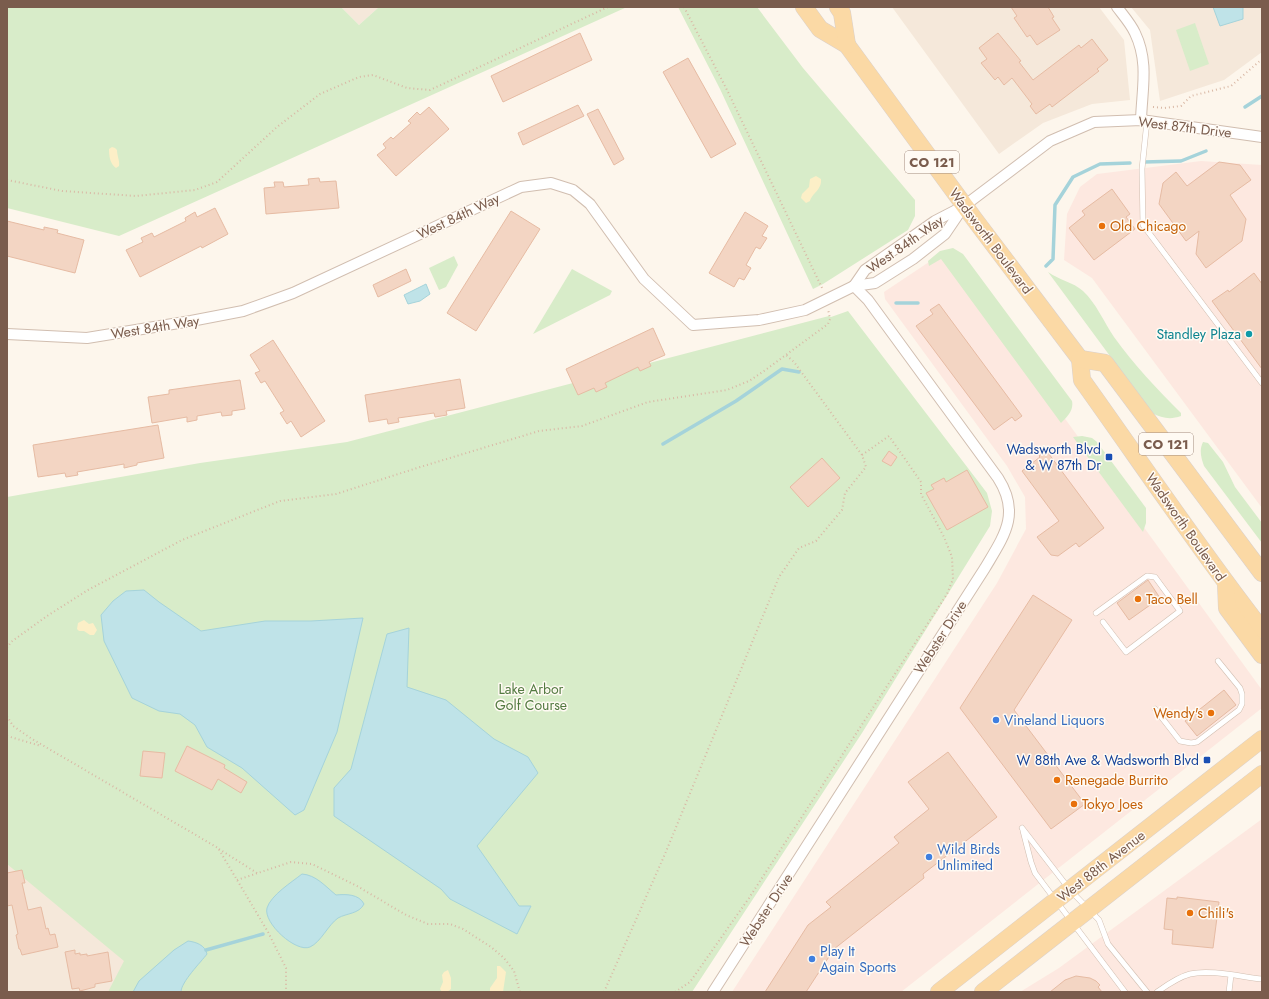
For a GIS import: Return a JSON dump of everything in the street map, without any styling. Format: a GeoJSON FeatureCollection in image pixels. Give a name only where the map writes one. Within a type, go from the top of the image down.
{"type":"FeatureCollection","features":[{"type":"Feature","properties":{"kind":"main road","name":"Wadsworth Boulevard"},"geometry":{"type":"LineString","coordinates":[[804,7],[820,29],[847,45],[964,206],[1080,359],[1082,380],[1226,583],[1262,630]]}},
{"type":"Feature","properties":{"kind":"main road","name":"Wadsworth Boulevard"},"geometry":{"type":"LineString","coordinates":[[838,7],[842,13],[847,45]]}},
{"type":"Feature","properties":{"kind":"main road","name":"CO 121"},"geometry":{"type":"LineString","coordinates":[[1080,359],[1105,362],[1262,573]]}},
{"type":"Feature","properties":{"kind":"main road"},"geometry":{"type":"LineString","coordinates":[[1226,583],[1227,608],[1262,654]]}},
{"type":"Feature","properties":{"kind":"main road"},"geometry":{"type":"LineString","coordinates":[[1239,758],[1247,738],[1262,726]]}},
{"type":"Feature","properties":{"kind":"main road","name":"West 88th Avenue"},"geometry":{"type":"LineString","coordinates":[[939,992],[1262,739]]}},
{"type":"Feature","properties":{"kind":"main road","name":"West 88th Avenue"},"geometry":{"type":"LineString","coordinates":[[983,992],[1262,774]]}},
{"type":"Feature","properties":{"kind":"street"},"geometry":{"type":"LineString","coordinates":[[1117,7],[1135,31],[1141,48],[1144,67],[1141,106],[1144,120]]}},
{"type":"Feature","properties":{"kind":"street","name":"West 87th Drive"},"geometry":{"type":"LineString","coordinates":[[964,206],[1050,141],[1094,122],[1144,120],[1262,137]]}},
{"type":"Feature","properties":{"kind":"street","name":"West 84th Way"},"geometry":{"type":"LineString","coordinates":[[7,334],[87,338],[243,311],[293,293],[521,186],[550,183],[573,190],[590,204],[644,279],[693,325],[759,320],[805,310],[854,286],[875,283],[913,259],[945,234],[964,206]]}},
{"type":"Feature","properties":{"kind":"street","name":"West 84th Way"},"geometry":{"type":"LineString","coordinates":[[854,286],[865,270],[935,221],[964,206]]}},
{"type":"Feature","properties":{"kind":"street","name":"Webster Drive"},"geometry":{"type":"LineString","coordinates":[[713,992],[985,568],[1005,534],[1009,514],[1009,502],[1004,488],[998,478],[868,300],[854,286]]}},
{"type":"Feature","properties":{"kind":"lane"},"geometry":{"type":"LineString","coordinates":[[1144,120],[1144,154],[1142,169],[1143,225],[1262,383]]}},
{"type":"Feature","properties":{"kind":"lane"},"geometry":{"type":"LineString","coordinates":[[1096,613],[1147,576],[1155,577],[1180,611],[1126,652],[1103,622]]}},
{"type":"Feature","properties":{"kind":"lane"},"geometry":{"type":"LineString","coordinates":[[1155,709],[1180,741],[1191,743],[1197,742],[1233,715],[1239,710],[1242,704],[1242,694],[1240,688],[1218,661]]}},
{"type":"Feature","properties":{"kind":"lane"},"geometry":{"type":"LineString","coordinates":[[1125,992],[1035,873],[1022,828],[1070,890],[1099,920],[1108,944],[1148,992]]}},
{"type":"Feature","properties":{"kind":"lane"},"geometry":{"type":"LineString","coordinates":[[1157,992],[1174,981],[1190,974],[1205,972],[1262,979]]}},
{"type":"Feature","properties":{"kind":"lane"},"geometry":{"type":"LineString","coordinates":[[1229,992],[1231,975]]}},
{"type":"Feature","properties":{"kind":"path"},"geometry":{"type":"LineString","coordinates":[[7,180],[62,191],[136,196],[195,190],[217,182],[277,127],[320,94],[359,77],[373,75],[407,88],[430,90],[608,7]]}},
{"type":"Feature","properties":{"kind":"path"},"geometry":{"type":"LineString","coordinates":[[7,648],[10,642],[95,586],[182,540],[280,501],[336,494],[540,431],[582,426],[648,402],[727,390],[749,381],[828,324],[830,319],[823,289],[736,109],[684,7]]}},
{"type":"Feature","properties":{"kind":"path"},"geometry":{"type":"LineString","coordinates":[[1141,106],[1164,108],[1180,106],[1191,96],[1231,86],[1262,59]]}},
{"type":"Feature","properties":{"kind":"path"},"geometry":{"type":"LineString","coordinates":[[604,992],[664,854],[779,577],[799,548],[816,541],[842,510],[845,492],[866,467],[862,455],[794,362],[786,355]]}},
{"type":"Feature","properties":{"kind":"path"},"geometry":{"type":"LineString","coordinates":[[675,992],[690,982],[749,898],[948,594],[953,579],[952,557],[944,537],[921,494],[921,482],[889,436],[862,455]]}},
{"type":"Feature","properties":{"kind":"path"},"geometry":{"type":"LineString","coordinates":[[7,716],[13,726],[46,747],[218,848],[257,873]]}},
{"type":"Feature","properties":{"kind":"path"},"geometry":{"type":"LineString","coordinates":[[7,736],[46,747]]}},
{"type":"Feature","properties":{"kind":"path"},"geometry":{"type":"LineString","coordinates":[[218,848],[268,932],[286,968],[286,992]]}},
{"type":"Feature","properties":{"kind":"path"},"geometry":{"type":"LineString","coordinates":[[237,880],[291,862],[312,864],[357,886],[406,915],[428,924],[450,924],[464,929],[491,947],[504,958],[514,971],[520,992]]}},
{"type":"Feature","properties":{"kind":"shaded area"},"geometry":{"type":"Polygon","coordinates":[[[341,7],[379,7],[359,25],[341,7]]]}},
{"type":"Feature","properties":{"kind":"shaded area"},"geometry":{"type":"Polygon","coordinates":[[[892,7],[1099,7],[1124,40],[1130,100],[1092,104],[1043,123],[999,154],[892,7]]]}},
{"type":"Feature","properties":{"kind":"shaded area"},"geometry":{"type":"Polygon","coordinates":[[[1131,7],[1262,7],[1262,52],[1224,80],[1160,101],[1150,30],[1131,7]]]}},
{"type":"Feature","properties":{"kind":"shaded area"},"geometry":{"type":"Polygon","coordinates":[[[1201,161],[1262,165],[1262,508],[1092,278],[1064,260],[1067,214],[1080,187],[1097,174],[1201,161]]]}},
{"type":"Feature","properties":{"kind":"shaded area"},"geometry":{"type":"Polygon","coordinates":[[[944,252],[1262,690],[1262,708],[901,992],[732,992],[997,583],[1026,529],[1025,497],[1007,466],[885,299],[884,292],[944,252]]]}},
{"type":"Feature","properties":{"kind":"shaded area"},"geometry":{"type":"Polygon","coordinates":[[[1262,819],[1262,992],[1020,992],[1059,968],[1262,819]]]}},
{"type":"Feature","properties":{"kind":"shaded area"},"geometry":{"type":"Polygon","coordinates":[[[7,849],[125,961],[117,992],[7,992],[7,849]]]}},
{"type":"Feature","properties":{"kind":"green space"},"geometry":{"type":"Polygon","coordinates":[[[7,7],[341,7],[359,25],[379,7],[627,7],[119,236],[7,208],[7,7]]]}},
{"type":"Feature","properties":{"kind":"green space"},"geometry":{"type":"Polygon","coordinates":[[[678,7],[757,7],[803,68],[915,200],[915,216],[908,230],[813,289],[720,89],[678,7]]]}},
{"type":"Feature","properties":{"kind":"green space"},"geometry":{"type":"Polygon","coordinates":[[[1195,23],[1209,64],[1190,71],[1176,30],[1195,23]]]}},
{"type":"Feature","properties":{"kind":"green space"},"geometry":{"type":"Polygon","coordinates":[[[953,248],[963,254],[1072,401],[1072,407],[1068,416],[1061,423],[941,259],[929,266],[928,261],[940,251],[953,248]]]}},
{"type":"Feature","properties":{"kind":"green space"},"geometry":{"type":"Polygon","coordinates":[[[454,256],[458,265],[446,287],[439,290],[429,268],[454,256]]]}},
{"type":"Feature","properties":{"kind":"green space"},"geometry":{"type":"Polygon","coordinates":[[[572,269],[612,291],[610,295],[533,334],[572,269]]]}},
{"type":"Feature","properties":{"kind":"green space"},"geometry":{"type":"Polygon","coordinates":[[[1048,272],[1075,285],[1088,296],[1114,337],[1146,376],[1181,413],[1181,416],[1166,418],[1152,413],[1048,272]]]}},
{"type":"Feature","properties":{"kind":"green space","name":"Lake Arbor Golf Course"},"geometry":{"type":"Polygon","coordinates":[[[848,311],[987,493],[992,511],[990,526],[862,733],[692,992],[108,992],[124,961],[7,864],[7,497],[200,463],[347,442],[829,316],[831,317],[848,311]]]}},
{"type":"Feature","properties":{"kind":"green space"},"geometry":{"type":"Polygon","coordinates":[[[1082,436],[1092,438],[1097,442],[1146,508],[1146,523],[1143,532],[1073,437],[1082,436]]]}},
{"type":"Feature","properties":{"kind":"green space"},"geometry":{"type":"Polygon","coordinates":[[[1203,442],[1208,443],[1223,462],[1235,487],[1262,523],[1262,543],[1204,466],[1201,454],[1203,442]]]}},
{"type":"Feature","properties":{"kind":"sand"},"geometry":{"type":"Polygon","coordinates":[[[112,147],[117,150],[119,166],[116,168],[112,164],[110,157],[109,149],[112,147]]]}},
{"type":"Feature","properties":{"kind":"sand"},"geometry":{"type":"Polygon","coordinates":[[[816,176],[821,179],[820,186],[810,201],[806,203],[801,198],[802,194],[809,187],[810,179],[816,176]]]}},
{"type":"Feature","properties":{"kind":"sand"},"geometry":{"type":"Polygon","coordinates":[[[84,620],[89,624],[93,623],[97,630],[94,635],[90,635],[77,629],[78,623],[84,620]]]}},
{"type":"Feature","properties":{"kind":"sand"},"geometry":{"type":"Polygon","coordinates":[[[497,966],[500,966],[506,972],[503,992],[490,992],[490,988],[497,978],[497,966]]]}},
{"type":"Feature","properties":{"kind":"sand"},"geometry":{"type":"Polygon","coordinates":[[[448,970],[451,978],[451,989],[447,992],[442,992],[440,989],[443,982],[442,975],[448,970]]]}},
{"type":"Feature","properties":{"kind":"water"},"geometry":{"type":"Polygon","coordinates":[[[1213,7],[1243,7],[1243,19],[1220,26],[1213,7]]]}},
{"type":"Feature","properties":{"kind":"water"},"geometry":{"type":"Polygon","coordinates":[[[426,284],[430,294],[420,301],[408,304],[404,295],[426,284]]]}},
{"type":"Feature","properties":{"kind":"water"},"geometry":{"type":"Polygon","coordinates":[[[144,590],[201,631],[265,621],[311,621],[363,618],[337,732],[304,810],[295,815],[242,768],[207,747],[195,725],[180,714],[159,711],[132,698],[104,641],[101,615],[113,601],[126,591],[144,590]]]}},
{"type":"Feature","properties":{"kind":"water"},"geometry":{"type":"Polygon","coordinates":[[[409,628],[407,687],[446,700],[494,739],[528,757],[538,773],[477,846],[519,906],[531,906],[517,934],[450,899],[441,889],[334,816],[334,788],[351,769],[387,634],[409,628]]]}},
{"type":"Feature","properties":{"kind":"water"},"geometry":{"type":"Polygon","coordinates":[[[302,874],[312,876],[336,895],[356,896],[364,904],[356,912],[338,918],[314,945],[304,948],[289,941],[275,929],[267,914],[267,908],[273,898],[302,874]]]}},
{"type":"Feature","properties":{"kind":"water"},"geometry":{"type":"Polygon","coordinates":[[[188,941],[200,944],[207,954],[184,983],[181,992],[133,992],[139,981],[174,950],[188,941]]]}},
{"type":"Feature","properties":{"kind":"building"},"geometry":{"type":"Polygon","coordinates":[[[1011,7],[1048,7],[1054,17],[1052,18],[1060,30],[1037,45],[1030,35],[1027,37],[1014,18],[1017,16],[1011,7]]]}},
{"type":"Feature","properties":{"kind":"building"},"geometry":{"type":"Polygon","coordinates":[[[580,33],[592,60],[503,102],[491,76],[580,33]]]}},
{"type":"Feature","properties":{"kind":"building"},"geometry":{"type":"Polygon","coordinates":[[[998,33],[1021,61],[1019,62],[1033,80],[1079,45],[1081,48],[1092,39],[1108,60],[1097,69],[1099,71],[1052,107],[1050,104],[1036,114],[1030,106],[1032,104],[1012,78],[1004,85],[998,77],[995,80],[981,63],[987,59],[979,48],[998,33]]]}},
{"type":"Feature","properties":{"kind":"building"},"geometry":{"type":"Polygon","coordinates":[[[688,58],[736,144],[711,158],[663,72],[688,58]]]}},
{"type":"Feature","properties":{"kind":"building"},"geometry":{"type":"Polygon","coordinates":[[[578,105],[584,116],[523,145],[518,133],[578,105]]]}},
{"type":"Feature","properties":{"kind":"building"},"geometry":{"type":"Polygon","coordinates":[[[429,107],[449,129],[396,176],[377,155],[386,148],[383,144],[391,137],[393,139],[411,123],[408,121],[417,112],[420,115],[429,107]]]}},
{"type":"Feature","properties":{"kind":"building"},"geometry":{"type":"Polygon","coordinates":[[[598,109],[624,159],[614,165],[587,114],[598,109]]]}},
{"type":"Feature","properties":{"kind":"building"},"geometry":{"type":"Polygon","coordinates":[[[1219,162],[1240,165],[1251,180],[1230,195],[1246,219],[1242,241],[1206,268],[1196,254],[1199,231],[1186,241],[1159,204],[1163,183],[1176,172],[1187,186],[1219,162]]]}},
{"type":"Feature","properties":{"kind":"building"},"geometry":{"type":"Polygon","coordinates":[[[319,178],[320,182],[336,181],[339,208],[266,214],[264,188],[275,187],[274,182],[283,182],[284,187],[309,185],[308,179],[319,178]]]}},
{"type":"Feature","properties":{"kind":"building"},"geometry":{"type":"Polygon","coordinates":[[[1112,189],[1130,214],[1126,217],[1135,229],[1094,260],[1069,228],[1085,215],[1082,211],[1112,189]]]}},
{"type":"Feature","properties":{"kind":"building"},"geometry":{"type":"Polygon","coordinates":[[[215,208],[228,234],[140,277],[126,250],[143,242],[141,238],[152,233],[154,237],[186,221],[185,218],[195,212],[197,217],[215,208]]]}},
{"type":"Feature","properties":{"kind":"building"},"geometry":{"type":"Polygon","coordinates":[[[511,211],[540,229],[476,331],[447,313],[511,211]]]}},
{"type":"Feature","properties":{"kind":"building"},"geometry":{"type":"Polygon","coordinates":[[[745,212],[768,226],[762,236],[767,238],[760,249],[756,247],[746,265],[751,268],[744,280],[739,278],[734,287],[709,273],[745,212]]]}},
{"type":"Feature","properties":{"kind":"building"},"geometry":{"type":"Polygon","coordinates":[[[7,221],[44,230],[44,227],[58,230],[57,233],[84,240],[75,273],[7,256],[7,221]]]}},
{"type":"Feature","properties":{"kind":"building"},"geometry":{"type":"Polygon","coordinates":[[[406,269],[411,281],[378,297],[373,285],[406,269]]]}},
{"type":"Feature","properties":{"kind":"building","name":"Standley Plaza"},"geometry":{"type":"Polygon","coordinates":[[[1254,273],[1262,284],[1262,369],[1212,301],[1228,290],[1229,292],[1254,273]]]}},
{"type":"Feature","properties":{"kind":"building"},"geometry":{"type":"Polygon","coordinates":[[[939,304],[1022,416],[1015,421],[1012,417],[994,430],[916,326],[933,314],[930,310],[939,304]]]}},
{"type":"Feature","properties":{"kind":"building"},"geometry":{"type":"Polygon","coordinates":[[[653,328],[665,355],[649,362],[651,366],[640,371],[638,367],[605,383],[607,387],[596,392],[594,388],[578,395],[566,369],[653,328]]]}},
{"type":"Feature","properties":{"kind":"building"},"geometry":{"type":"Polygon","coordinates":[[[273,340],[325,421],[301,437],[291,421],[287,424],[280,413],[284,411],[265,381],[261,383],[255,373],[260,371],[250,355],[273,340]]]}},
{"type":"Feature","properties":{"kind":"building"},"geometry":{"type":"Polygon","coordinates":[[[460,379],[465,408],[446,411],[447,415],[435,417],[434,413],[398,418],[399,422],[388,424],[387,419],[369,422],[365,395],[460,379]]]}},
{"type":"Feature","properties":{"kind":"building"},"geometry":{"type":"Polygon","coordinates":[[[240,380],[245,409],[232,411],[232,415],[222,416],[221,412],[197,416],[197,420],[187,422],[187,417],[152,423],[148,397],[169,394],[169,390],[240,380]]]}},
{"type":"Feature","properties":{"kind":"building"},"geometry":{"type":"Polygon","coordinates":[[[158,425],[164,458],[137,463],[137,465],[124,468],[124,464],[77,472],[78,475],[66,477],[65,473],[38,477],[33,445],[158,425]]]}},
{"type":"Feature","properties":{"kind":"building"},"geometry":{"type":"Polygon","coordinates":[[[1046,450],[1104,528],[1079,547],[1076,543],[1058,556],[1051,555],[1037,537],[1059,521],[1022,471],[1040,457],[1039,456],[1046,450]]]}},
{"type":"Feature","properties":{"kind":"building"},"geometry":{"type":"Polygon","coordinates":[[[889,451],[897,457],[891,466],[882,461],[889,451]]]}},
{"type":"Feature","properties":{"kind":"building"},"geometry":{"type":"Polygon","coordinates":[[[822,458],[840,478],[808,507],[790,487],[822,458]]]}},
{"type":"Feature","properties":{"kind":"building"},"geometry":{"type":"Polygon","coordinates":[[[967,470],[988,507],[947,530],[926,493],[934,489],[931,485],[944,478],[946,482],[967,470]]]}},
{"type":"Feature","properties":{"kind":"building","name":"Taco Bell"},"geometry":{"type":"Polygon","coordinates":[[[1148,580],[1160,598],[1129,620],[1117,603],[1148,580]]]}},
{"type":"Feature","properties":{"kind":"building"},"geometry":{"type":"Polygon","coordinates":[[[1033,595],[1072,620],[1014,710],[1085,804],[1051,829],[960,708],[1033,595]]]}},
{"type":"Feature","properties":{"kind":"building","name":"Wendy's"},"geometry":{"type":"Polygon","coordinates":[[[1224,690],[1236,705],[1197,736],[1185,721],[1224,690]]]}},
{"type":"Feature","properties":{"kind":"building"},"geometry":{"type":"Polygon","coordinates":[[[187,746],[225,765],[224,768],[247,782],[241,793],[218,779],[212,790],[175,771],[187,746]]]}},
{"type":"Feature","properties":{"kind":"building"},"geometry":{"type":"Polygon","coordinates":[[[143,751],[165,753],[162,778],[140,776],[143,751]]]}},
{"type":"Feature","properties":{"kind":"building"},"geometry":{"type":"Polygon","coordinates":[[[948,752],[997,817],[923,874],[924,878],[834,949],[806,992],[765,992],[808,925],[831,907],[826,902],[899,843],[894,837],[929,809],[908,782],[948,752]]]}},
{"type":"Feature","properties":{"kind":"building"},"geometry":{"type":"Polygon","coordinates":[[[22,870],[25,883],[22,883],[28,910],[41,907],[46,929],[48,928],[50,935],[55,934],[58,947],[22,955],[16,935],[18,934],[12,905],[7,906],[7,873],[22,870]]]}},
{"type":"Feature","properties":{"kind":"building"},"geometry":{"type":"Polygon","coordinates":[[[1177,897],[1219,902],[1213,948],[1172,944],[1173,930],[1164,929],[1167,898],[1177,899],[1177,897]]]}},
{"type":"Feature","properties":{"kind":"building"},"geometry":{"type":"Polygon","coordinates":[[[75,950],[75,954],[87,954],[87,956],[108,952],[112,981],[95,984],[95,987],[80,991],[79,988],[72,989],[65,952],[75,950]]]}},
{"type":"Feature","properties":{"kind":"building"},"geometry":{"type":"Polygon","coordinates":[[[1076,976],[1090,978],[1096,981],[1100,985],[1098,987],[1102,992],[1050,992],[1065,980],[1076,976]]]}},
{"type":"Feature","properties":{"kind":"waterway"},"geometry":{"type":"LineString","coordinates":[[1245,107],[1262,96]]}},
{"type":"Feature","properties":{"kind":"waterway"},"geometry":{"type":"LineString","coordinates":[[1144,162],[1181,161],[1206,151]]}},
{"type":"Feature","properties":{"kind":"waterway"},"geometry":{"type":"LineString","coordinates":[[1046,266],[1053,259],[1055,205],[1073,177],[1100,164],[1130,163]]}},
{"type":"Feature","properties":{"kind":"waterway"},"geometry":{"type":"LineString","coordinates":[[896,303],[918,303]]}},
{"type":"Feature","properties":{"kind":"waterway"},"geometry":{"type":"LineString","coordinates":[[663,444],[736,401],[782,369],[799,372]]}},
{"type":"Feature","properties":{"kind":"waterway"},"geometry":{"type":"LineString","coordinates":[[206,950],[263,934]]}},
{"type":"Feature","properties":{"kind":"place","name":"Old Chicago"},"geometry":{"type":"Point","coordinates":[1102,226]}},
{"type":"Feature","properties":{"kind":"place","name":"Standley Plaza"},"geometry":{"type":"Point","coordinates":[1249,334]}},
{"type":"Feature","properties":{"kind":"place","name":"Wadsworth Blvd & W 87th Dr"},"geometry":{"type":"Point","coordinates":[1109,457]}},
{"type":"Feature","properties":{"kind":"place","name":"Taco Bell"},"geometry":{"type":"Point","coordinates":[1138,599]}},
{"type":"Feature","properties":{"kind":"place","name":"Wendy's"},"geometry":{"type":"Point","coordinates":[1211,713]}},
{"type":"Feature","properties":{"kind":"place","name":"Vineland Liquors"},"geometry":{"type":"Point","coordinates":[996,720]}},
{"type":"Feature","properties":{"kind":"place","name":"W 88th Ave & Wadsworth Blvd"},"geometry":{"type":"Point","coordinates":[1207,760]}},
{"type":"Feature","properties":{"kind":"place","name":"Renegade Burrito"},"geometry":{"type":"Point","coordinates":[1057,780]}},
{"type":"Feature","properties":{"kind":"place","name":"Tokyo Joes"},"geometry":{"type":"Point","coordinates":[1074,804]}},
{"type":"Feature","properties":{"kind":"place","name":"Wild Birds Unlimited"},"geometry":{"type":"Point","coordinates":[929,857]}},
{"type":"Feature","properties":{"kind":"place","name":"Chili's"},"geometry":{"type":"Point","coordinates":[1190,913]}},
{"type":"Feature","properties":{"kind":"place","name":"Play It Again Sports"},"geometry":{"type":"Point","coordinates":[812,959]}}]}
